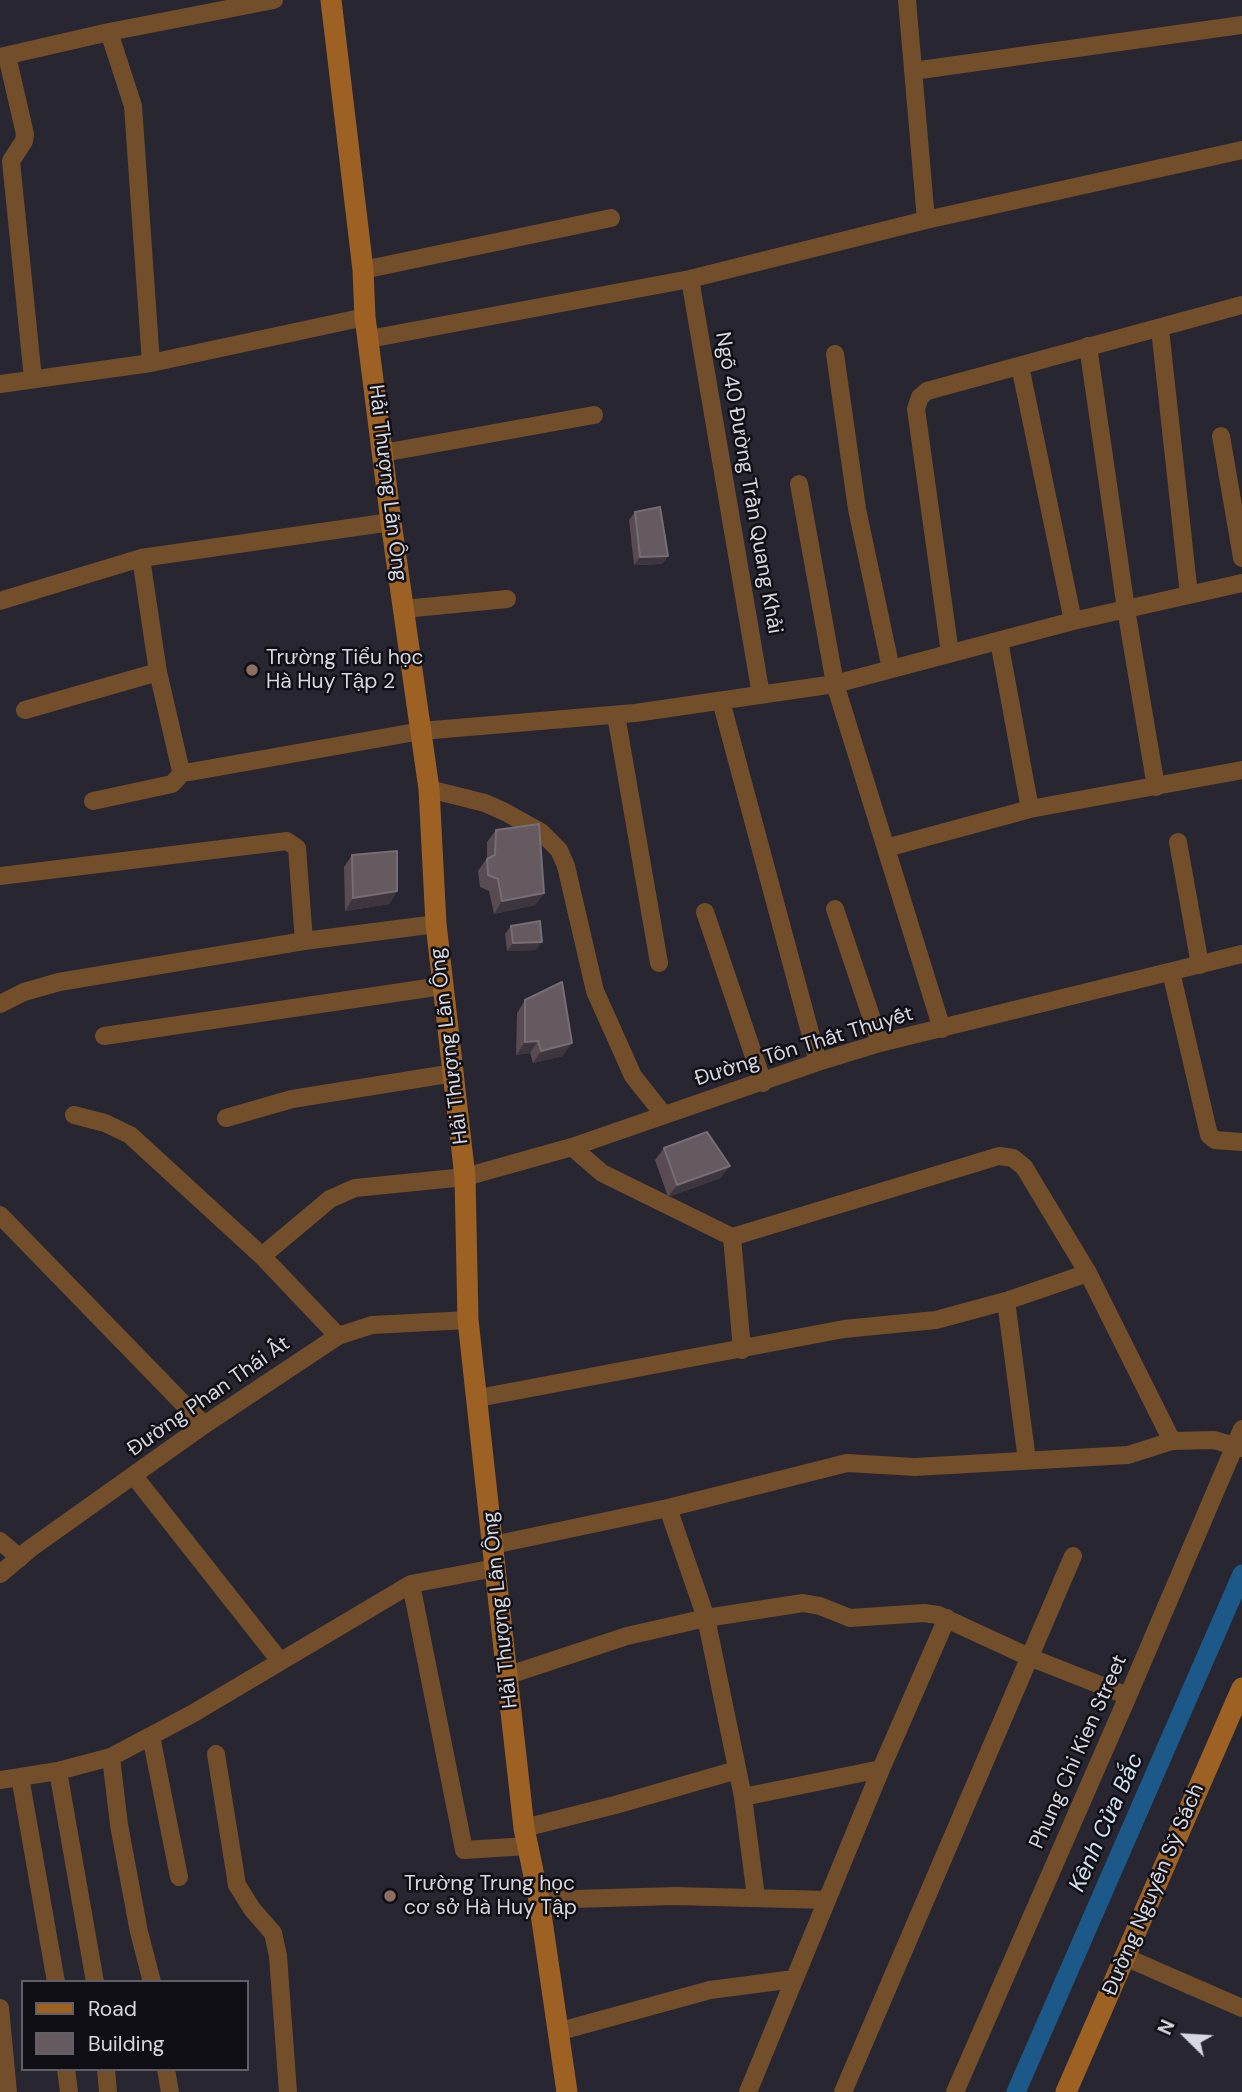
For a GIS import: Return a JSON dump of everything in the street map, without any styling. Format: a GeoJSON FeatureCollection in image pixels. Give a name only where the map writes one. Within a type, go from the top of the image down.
{"type":"FeatureCollection","features":[{"type":"Feature","properties":{"kind":"street"},"geometry":{"type":"LineString","coordinates":[[33,379],[11,161],[24,141],[25,134],[4,57],[110,32],[274,0]]}},
{"type":"Feature","properties":{"kind":"street","name":"Hải Thượng Lãn Ông"},"geometry":{"type":"LineString","coordinates":[[331,0],[363,270],[365,317],[429,789],[436,924],[465,1177],[468,1320],[495,1568],[526,1837],[539,1900],[567,2092]]}},
{"type":"Feature","properties":{"kind":"street"},"geometry":{"type":"LineString","coordinates":[[908,0],[926,220]]}},
{"type":"Feature","properties":{"kind":"street"},"geometry":{"type":"LineString","coordinates":[[913,71],[1242,25]]}},
{"type":"Feature","properties":{"kind":"street"},"geometry":{"type":"LineString","coordinates":[[110,32],[133,106],[151,363]]}},
{"type":"Feature","properties":{"kind":"street"},"geometry":{"type":"LineString","coordinates":[[369,339],[690,279],[926,220],[1242,150]]}},
{"type":"Feature","properties":{"kind":"street"},"geometry":{"type":"LineString","coordinates":[[363,270],[611,218]]}},
{"type":"Feature","properties":{"kind":"street","name":"Ngõ 40 Đường Trần Quang Khải"},"geometry":{"type":"LineString","coordinates":[[690,279],[761,695]]}},
{"type":"Feature","properties":{"kind":"street"},"geometry":{"type":"LineString","coordinates":[[950,653],[916,409],[918,401],[928,391],[1242,305]]}},
{"type":"Feature","properties":{"kind":"street"},"geometry":{"type":"LineString","coordinates":[[0,384],[151,363],[365,317]]}},
{"type":"Feature","properties":{"kind":"street"},"geometry":{"type":"LineString","coordinates":[[1160,329],[1189,595]]}},
{"type":"Feature","properties":{"kind":"street"},"geometry":{"type":"LineString","coordinates":[[1088,346],[1126,609],[1156,787]]}},
{"type":"Feature","properties":{"kind":"street"},"geometry":{"type":"LineString","coordinates":[[835,354],[857,509],[891,669]]}},
{"type":"Feature","properties":{"kind":"street"},"geometry":{"type":"LineString","coordinates":[[1020,366],[1073,621]]}},
{"type":"Feature","properties":{"kind":"street"},"geometry":{"type":"LineString","coordinates":[[383,453],[594,415]]}},
{"type":"Feature","properties":{"kind":"street"},"geometry":{"type":"LineString","coordinates":[[1221,436],[1242,558]]}},
{"type":"Feature","properties":{"kind":"street"},"geometry":{"type":"LineString","coordinates":[[799,484],[835,684],[942,1029]]}},
{"type":"Feature","properties":{"kind":"street"},"geometry":{"type":"LineString","coordinates":[[0,601],[141,558],[391,522]]}},
{"type":"Feature","properties":{"kind":"street"},"geometry":{"type":"LineString","coordinates":[[141,558],[158,672],[183,772]]}},
{"type":"Feature","properties":{"kind":"street"},"geometry":{"type":"LineString","coordinates":[[93,801],[172,784],[183,772],[421,731],[616,715],[835,684],[1073,621],[1242,583]]}},
{"type":"Feature","properties":{"kind":"street"},"geometry":{"type":"LineString","coordinates":[[404,609],[508,599]]}},
{"type":"Feature","properties":{"kind":"street"},"geometry":{"type":"LineString","coordinates":[[999,641],[1030,809]]}},
{"type":"Feature","properties":{"kind":"street"},"geometry":{"type":"LineString","coordinates":[[24,710],[158,672]]}},
{"type":"Feature","properties":{"kind":"street"},"geometry":{"type":"LineString","coordinates":[[721,701],[818,1062]]}},
{"type":"Feature","properties":{"kind":"street"},"geometry":{"type":"LineString","coordinates":[[616,715],[659,962]]}},
{"type":"Feature","properties":{"kind":"street"},"geometry":{"type":"LineString","coordinates":[[886,848],[1030,809],[1242,770]]}},
{"type":"Feature","properties":{"kind":"street"},"geometry":{"type":"LineString","coordinates":[[429,789],[485,803],[505,812],[541,832],[559,850],[566,866],[595,991],[633,1076],[664,1115]]}},
{"type":"Feature","properties":{"kind":"street"},"geometry":{"type":"LineString","coordinates":[[0,876],[287,841],[297,848],[304,941]]}},
{"type":"Feature","properties":{"kind":"street"},"geometry":{"type":"LineString","coordinates":[[1178,842],[1200,965]]}},
{"type":"Feature","properties":{"kind":"street"},"geometry":{"type":"LineString","coordinates":[[835,909],[880,1043]]}},
{"type":"Feature","properties":{"kind":"street"},"geometry":{"type":"LineString","coordinates":[[705,912],[763,1083]]}},
{"type":"Feature","properties":{"kind":"street"},"geometry":{"type":"LineString","coordinates":[[2,998],[59,982],[304,941],[436,924]]}},
{"type":"Feature","properties":{"kind":"street","name":"Đường Tôn Thất Thuyết"},"geometry":{"type":"LineString","coordinates":[[261,1256],[339,1194],[355,1188],[465,1177],[572,1147],[880,1043],[1242,954]]}},
{"type":"Feature","properties":{"kind":"street"},"geometry":{"type":"LineString","coordinates":[[1171,972],[1209,1135],[1215,1140],[1242,1142]]}},
{"type":"Feature","properties":{"kind":"street"},"geometry":{"type":"LineString","coordinates":[[104,1036],[442,986]]}},
{"type":"Feature","properties":{"kind":"street"},"geometry":{"type":"LineString","coordinates":[[226,1118],[292,1099],[454,1073]]}},
{"type":"Feature","properties":{"kind":"street"},"geometry":{"type":"LineString","coordinates":[[74,1115],[105,1123],[130,1135],[261,1256],[338,1336]]}},
{"type":"Feature","properties":{"kind":"street"},"geometry":{"type":"LineString","coordinates":[[572,1147],[602,1173],[732,1237],[1006,1156],[1019,1162],[1087,1273],[1172,1441]]}},
{"type":"Feature","properties":{"kind":"street"},"geometry":{"type":"LineString","coordinates":[[0,1215],[204,1425]]}},
{"type":"Feature","properties":{"kind":"street"},"geometry":{"type":"LineString","coordinates":[[732,1237],[742,1350]]}},
{"type":"Feature","properties":{"kind":"street"},"geometry":{"type":"LineString","coordinates":[[478,1398],[844,1329],[936,1320],[1006,1301],[1087,1273]]}},
{"type":"Feature","properties":{"kind":"street"},"geometry":{"type":"LineString","coordinates":[[1006,1301],[1027,1460]]}},
{"type":"Feature","properties":{"kind":"street","name":"Đường Phan Thái Ất"},"geometry":{"type":"LineString","coordinates":[[0,1574],[204,1425],[338,1336],[372,1325],[468,1320]]}},
{"type":"Feature","properties":{"kind":"street"},"geometry":{"type":"LineString","coordinates":[[494,1545],[668,1508],[847,1463],[915,1466],[1128,1455],[1172,1441],[1240,1440]]}},
{"type":"Feature","properties":{"kind":"street","name":"Phung Chi Kien Street"},"geometry":{"type":"LineString","coordinates":[[955,2092],[1240,1440]]}},
{"type":"Feature","properties":{"kind":"street"},"geometry":{"type":"LineString","coordinates":[[134,1476],[280,1661]]}},
{"type":"Feature","properties":{"kind":"street"},"geometry":{"type":"LineString","coordinates":[[668,1508],[706,1618],[743,1797],[756,1896]]}},
{"type":"Feature","properties":{"kind":"street"},"geometry":{"type":"LineString","coordinates":[[0,1541],[20,1558]]}},
{"type":"Feature","properties":{"kind":"street"},"geometry":{"type":"LineString","coordinates":[[843,2092],[1073,1556]]}},
{"type":"Feature","properties":{"kind":"street"},"geometry":{"type":"LineString","coordinates":[[0,1780],[58,1771],[111,1757],[411,1584],[495,1568]]}},
{"type":"Feature","properties":{"kind":"street"},"geometry":{"type":"LineString","coordinates":[[411,1584],[464,1850],[526,1837],[615,1805],[737,1770]]}},
{"type":"Feature","properties":{"kind":"street"},"geometry":{"type":"LineString","coordinates":[[509,1675],[599,1644],[706,1618],[803,1603],[820,1606],[850,1618],[924,1613],[947,1618],[1029,1657],[1128,1696]]}},
{"type":"Feature","properties":{"kind":"street"},"geometry":{"type":"LineString","coordinates":[[748,2092],[881,1769],[947,1618]]}},
{"type":"Feature","properties":{"kind":"street","name":"Đường Nguyễn Sỹ Sách"},"geometry":{"type":"LineString","coordinates":[[1066,2092],[1242,1688]]}},
{"type":"Feature","properties":{"kind":"street"},"geometry":{"type":"LineString","coordinates":[[151,1736],[179,1877]]}},
{"type":"Feature","properties":{"kind":"street"},"geometry":{"type":"LineString","coordinates":[[216,1754],[237,1885],[252,1909],[273,1933],[278,1956],[288,2092]]}},
{"type":"Feature","properties":{"kind":"street"},"geometry":{"type":"LineString","coordinates":[[111,1757],[131,1892],[151,1980]]}},
{"type":"Feature","properties":{"kind":"street"},"geometry":{"type":"LineString","coordinates":[[743,1797],[881,1769]]}},
{"type":"Feature","properties":{"kind":"street"},"geometry":{"type":"LineString","coordinates":[[58,1771],[95,1980]]}},
{"type":"Feature","properties":{"kind":"street"},"geometry":{"type":"LineString","coordinates":[[20,1777],[56,1980]]}},
{"type":"Feature","properties":{"kind":"street"},"geometry":{"type":"LineString","coordinates":[[539,1900],[756,1896],[827,1900]]}},
{"type":"Feature","properties":{"kind":"street"},"geometry":{"type":"LineString","coordinates":[[1125,1957],[1242,2008]]}},
{"type":"Feature","properties":{"kind":"street"},"geometry":{"type":"LineString","coordinates":[[558,2032],[710,1990],[794,1979]]}},
{"type":"Feature","properties":{"kind":"street"},"geometry":{"type":"LineString","coordinates":[[0,2008],[8,2092]]}},
{"type":"Feature","properties":{"kind":"street"},"geometry":{"type":"LineString","coordinates":[[66,2071],[69,2092]]}},
{"type":"Feature","properties":{"kind":"street"},"geometry":{"type":"LineString","coordinates":[[106,2071],[107,2092]]}},
{"type":"Feature","properties":{"kind":"street"},"geometry":{"type":"LineString","coordinates":[[166,2071],[170,2092]]}},
{"type":"Feature","properties":{"kind":"building"},"geometry":{"type":"Polygon","coordinates":[[[660,507],[668,556],[640,557],[635,512],[660,507]]]}},
{"type":"Feature","properties":{"kind":"building"},"geometry":{"type":"Polygon","coordinates":[[[539,824],[544,893],[502,901],[498,879],[488,875],[487,859],[495,855],[496,830],[539,824]]]}},
{"type":"Feature","properties":{"kind":"building"},"geometry":{"type":"Polygon","coordinates":[[[397,851],[397,891],[353,898],[352,855],[397,851]]]}},
{"type":"Feature","properties":{"kind":"building"},"geometry":{"type":"Polygon","coordinates":[[[540,921],[542,942],[513,943],[511,926],[540,921]]]}},
{"type":"Feature","properties":{"kind":"building"},"geometry":{"type":"Polygon","coordinates":[[[562,982],[572,1043],[541,1051],[538,1041],[525,1042],[525,1000],[562,982]]]}},
{"type":"Feature","properties":{"kind":"building"},"geometry":{"type":"Polygon","coordinates":[[[707,1132],[730,1166],[677,1185],[664,1148],[707,1132]]]}},
{"type":"Feature","properties":{"kind":"waterway","name":"Kênh Cửa Bắc"},"geometry":{"type":"LineString","coordinates":[[1016,2092],[1242,1574]]}},
{"type":"Feature","properties":{"kind":"place","name":"Trường Tiểu học Hà Huy Tập 2"},"geometry":{"type":"Point","coordinates":[252,670]}},
{"type":"Feature","properties":{"kind":"place","name":"Trường Trung học cơ sở Hà Huy Tập"},"geometry":{"type":"Point","coordinates":[390,1896]}}]}
